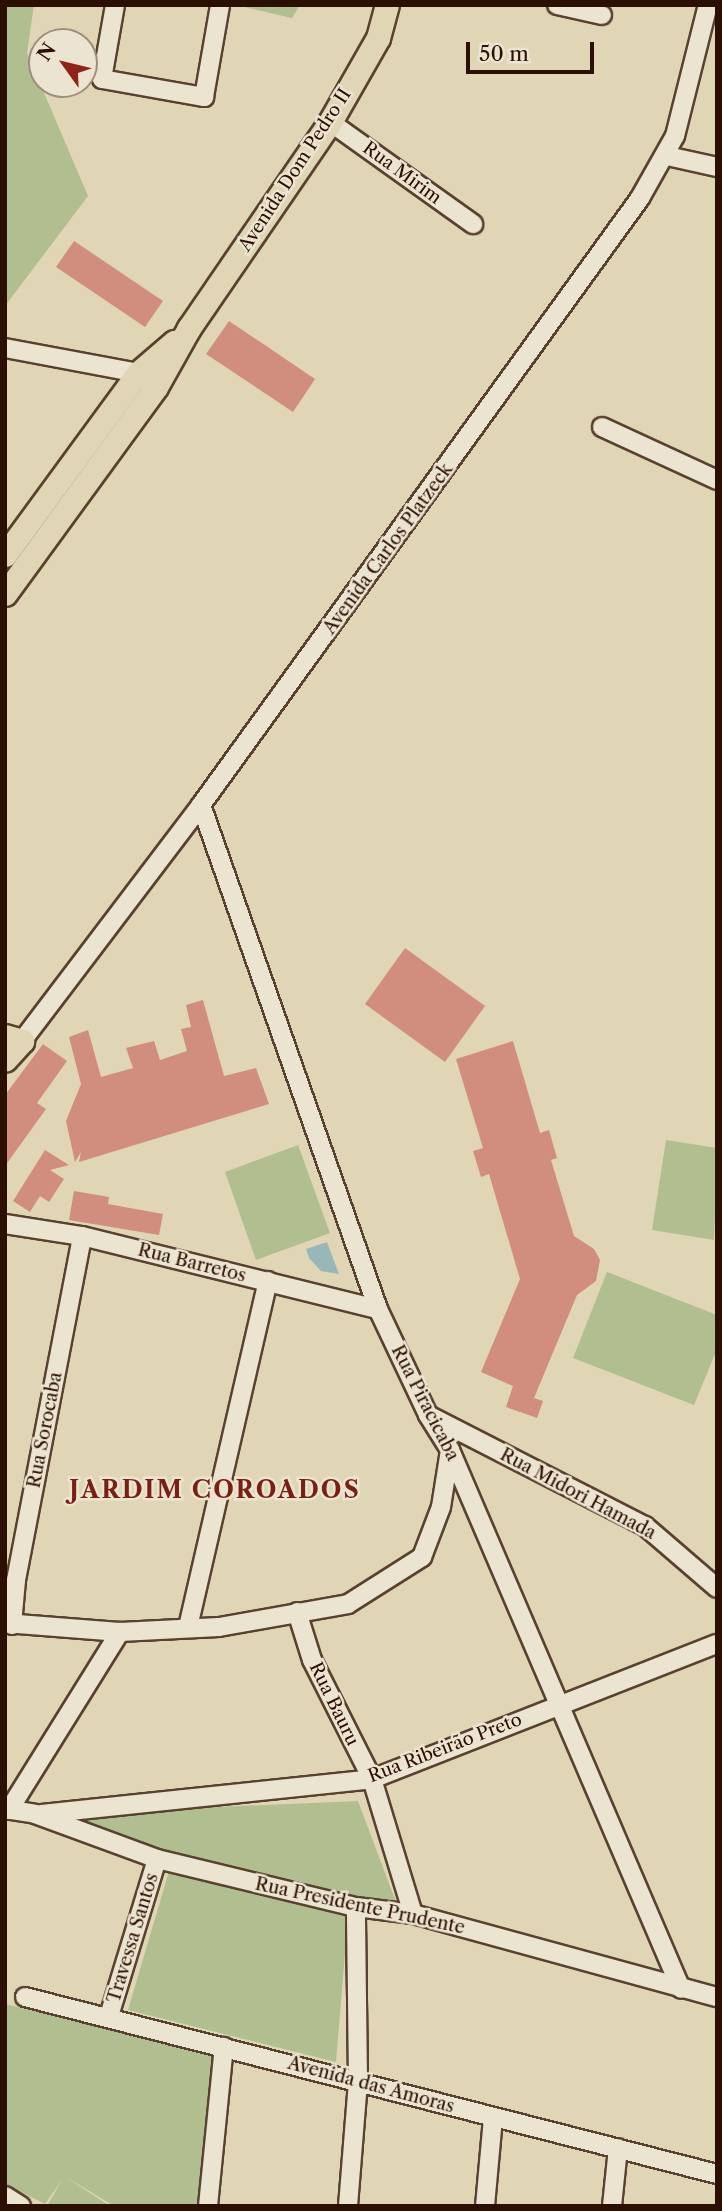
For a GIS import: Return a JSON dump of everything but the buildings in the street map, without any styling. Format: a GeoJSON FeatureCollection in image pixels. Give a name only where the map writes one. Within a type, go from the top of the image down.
{"type":"FeatureCollection","features":[{"type":"Feature","properties":{"kind":"main road","name":"Avenida Dom Pedro II"},"geometry":{"type":"LineString","coordinates":[[5,555],[189,328],[330,122],[378,38],[387,5]]}},
{"type":"Feature","properties":{"kind":"main road","name":"Avenida Dom Pedro II"},"geometry":{"type":"LineString","coordinates":[[5,594],[147,380]]}},
{"type":"Feature","properties":{"kind":"main road","name":"Avenida Carlos Platzeck"},"geometry":{"type":"LineString","coordinates":[[5,1060],[14,1039]]}},
{"type":"Feature","properties":{"kind":"street"},"geometry":{"type":"LineString","coordinates":[[115,5],[102,79],[204,97],[220,5]]}},
{"type":"Feature","properties":{"kind":"street"},"geometry":{"type":"LineString","coordinates":[[556,5],[602,15]]}},
{"type":"Feature","properties":{"kind":"street","name":"Avenida Carlos Platzeck"},"geometry":{"type":"LineString","coordinates":[[14,1039],[201,805],[566,303],[667,156],[708,5]]}},
{"type":"Feature","properties":{"kind":"street","name":"Rua Mirim"},"geometry":{"type":"LineString","coordinates":[[330,122],[473,224]]}},
{"type":"Feature","properties":{"kind":"street"},"geometry":{"type":"LineString","coordinates":[[667,156],[717,167]]}},
{"type":"Feature","properties":{"kind":"street"},"geometry":{"type":"LineString","coordinates":[[5,348],[147,380]]}},
{"type":"Feature","properties":{"kind":"street"},"geometry":{"type":"LineString","coordinates":[[602,427],[717,480]]}},
{"type":"Feature","properties":{"kind":"street","name":"Rua Piracicaba"},"geometry":{"type":"LineString","coordinates":[[201,805],[378,1309],[428,1415],[450,1450],[681,1989]]}},
{"type":"Feature","properties":{"kind":"street","name":"Rua Barretos"},"geometry":{"type":"LineString","coordinates":[[5,1224],[82,1236],[378,1309]]}},
{"type":"Feature","properties":{"kind":"street","name":"Rua Sorocaba"},"geometry":{"type":"LineString","coordinates":[[8,1624],[82,1236]]}},
{"type":"Feature","properties":{"kind":"street"},"geometry":{"type":"LineString","coordinates":[[188,1627],[268,1281]]}},
{"type":"Feature","properties":{"kind":"street","name":"Rua Midori Hamada"},"geometry":{"type":"LineString","coordinates":[[428,1415],[645,1526],[717,1588]]}},
{"type":"Feature","properties":{"kind":"street"},"geometry":{"type":"LineString","coordinates":[[8,1624],[120,1632],[219,1627],[348,1604],[422,1557],[441,1507],[450,1450]]}},
{"type":"Feature","properties":{"kind":"street","name":"Rua Bauru"},"geometry":{"type":"LineString","coordinates":[[297,1612],[312,1660],[372,1779],[413,1914]]}},
{"type":"Feature","properties":{"kind":"street"},"geometry":{"type":"LineString","coordinates":[[7,1810],[120,1632]]}},
{"type":"Feature","properties":{"kind":"street","name":"Rua Ribeirão Preto"},"geometry":{"type":"LineString","coordinates":[[35,1814],[372,1779],[560,1703],[717,1644]]}},
{"type":"Feature","properties":{"kind":"street","name":"Rua Presidente Prudente"},"geometry":{"type":"LineString","coordinates":[[7,1810],[35,1814],[157,1859],[356,1907],[413,1914],[717,1997]]}},
{"type":"Feature","properties":{"kind":"street","name":"Travessa Santos"},"geometry":{"type":"LineString","coordinates":[[109,2016],[157,1859]]}},
{"type":"Feature","properties":{"kind":"street"},"geometry":{"type":"LineString","coordinates":[[348,2206],[358,2081],[356,1907]]}},
{"type":"Feature","properties":{"kind":"street","name":"Avenida das Amoras"},"geometry":{"type":"LineString","coordinates":[[25,1997],[109,2016],[493,2118],[717,2174]]}},
{"type":"Feature","properties":{"kind":"street"},"geometry":{"type":"LineString","coordinates":[[208,2206],[224,2047]]}},
{"type":"Feature","properties":{"kind":"street"},"geometry":{"type":"LineString","coordinates":[[485,2206],[493,2118]]}},
{"type":"Feature","properties":{"kind":"street"},"geometry":{"type":"LineString","coordinates":[[612,2206],[618,2148]]}},
{"type":"Feature","properties":{"kind":"street"},"geometry":{"type":"LineString","coordinates":[[5,2196],[21,2206]]}},
{"type":"Feature","properties":{"kind":"green space"},"geometry":{"type":"Polygon","coordinates":[[[5,5],[34,5],[31,28],[28,28],[28,98],[46,98],[88,196],[5,306],[5,5]]]}},
{"type":"Feature","properties":{"kind":"green space"},"geometry":{"type":"Polygon","coordinates":[[[236,5],[300,5],[292,18],[236,5]]]}},
{"type":"Feature","properties":{"kind":"green space"},"geometry":{"type":"Polygon","coordinates":[[[666,1140],[717,1148],[714,1240],[652,1230],[666,1140]]]}},
{"type":"Feature","properties":{"kind":"green space"},"geometry":{"type":"Polygon","coordinates":[[[298,1145],[330,1233],[256,1260],[225,1172],[298,1145]]]}},
{"type":"Feature","properties":{"kind":"green space"},"geometry":{"type":"Polygon","coordinates":[[[607,1272],[717,1315],[717,1349],[694,1405],[573,1358],[607,1272]]]}},
{"type":"Feature","properties":{"kind":"green space"},"geometry":{"type":"Polygon","coordinates":[[[358,1801],[396,1902],[353,1898],[161,1851],[51,1814],[358,1801]]]}},
{"type":"Feature","properties":{"kind":"green space"},"geometry":{"type":"Polygon","coordinates":[[[169,1871],[348,1917],[336,2062],[128,2010],[169,1871]]]}},
{"type":"Feature","properties":{"kind":"green space"},"geometry":{"type":"Polygon","coordinates":[[[5,2004],[213,2054],[199,2206],[114,2206],[64,2176],[110,2206],[47,2206],[62,2180],[45,2204],[5,2184],[5,2004]]]}},
{"type":"Feature","properties":{"kind":"water"},"geometry":{"type":"Polygon","coordinates":[[[327,1242],[339,1274],[321,1271],[309,1258],[306,1249],[327,1242]]]}},
{"type":"Feature","properties":{"kind":"district","name":"JARDIM COROADOS"},"geometry":{"type":"Point","coordinates":[215,1490]}}]}
